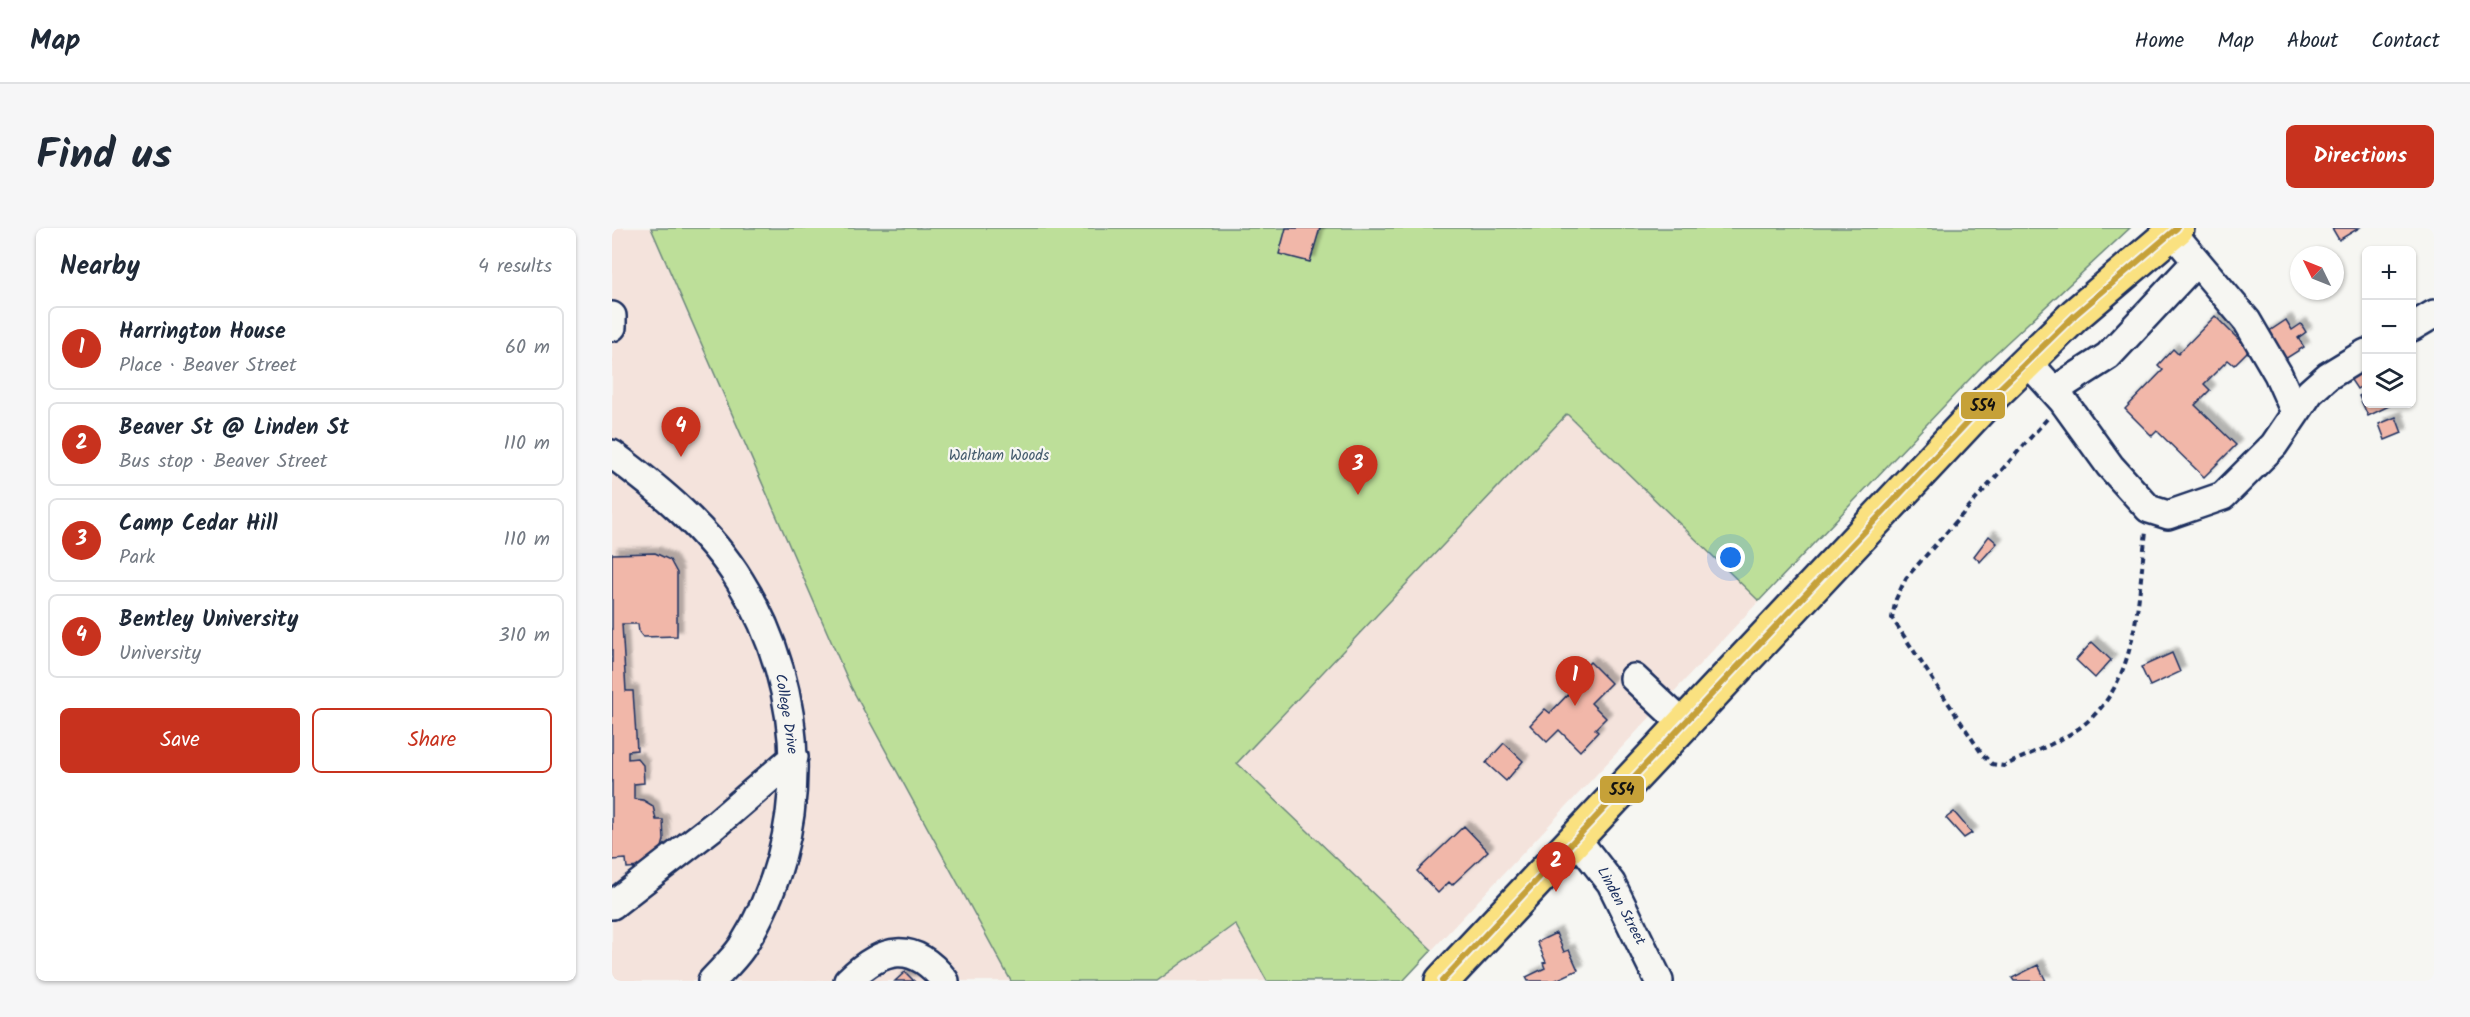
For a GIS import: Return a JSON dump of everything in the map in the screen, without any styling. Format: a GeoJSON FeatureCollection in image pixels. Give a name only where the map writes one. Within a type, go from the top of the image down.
{"type":"FeatureCollection","features":[{"type":"Feature","properties":{"kind":"main road"},"geometry":{"type":"LineString","coordinates":[[1442,981],[1682,723],[2027,361],[2084,307],[2174,230]]}},
{"type":"Feature","properties":{"kind":"street"},"geometry":{"type":"LineString","coordinates":[[2174,230],[2195,263],[2247,321],[2278,374],[2295,411]]}},
{"type":"Feature","properties":{"kind":"street"},"geometry":{"type":"LineString","coordinates":[[2059,395],[2108,356],[2195,263]]}},
{"type":"Feature","properties":{"kind":"street"},"geometry":{"type":"LineString","coordinates":[[2416,325],[2434,314]]}},
{"type":"Feature","properties":{"kind":"street"},"geometry":{"type":"LineString","coordinates":[[612,316],[612,327]]}},
{"type":"Feature","properties":{"kind":"street"},"geometry":{"type":"LineString","coordinates":[[2027,361],[2059,395],[2099,454],[2149,509],[2168,515],[2223,496],[2274,445],[2310,392],[2328,375],[2365,354]]}},
{"type":"Feature","properties":{"kind":"street","name":"College Drive"},"geometry":{"type":"LineString","coordinates":[[612,454],[657,488],[706,537],[740,579],[769,633],[786,691],[794,758],[792,803],[782,859],[762,909],[741,948],[712,981]]}},
{"type":"Feature","properties":{"kind":"street"},"geometry":{"type":"LineString","coordinates":[[1634,678],[1682,723]]}},
{"type":"Feature","properties":{"kind":"street"},"geometry":{"type":"LineString","coordinates":[[612,905],[715,825],[794,758]]}},
{"type":"Feature","properties":{"kind":"street","name":"Linden Street"},"geometry":{"type":"LineString","coordinates":[[1575,837],[1611,883],[1659,981]]}},
{"type":"Feature","properties":{"kind":"street"},"geometry":{"type":"LineString","coordinates":[[848,981],[861,968],[883,955],[907,953],[923,957],[945,981]]}},
{"type":"Feature","properties":{"kind":"path"},"geometry":{"type":"LineString","coordinates":[[2059,395],[1906,578],[1896,599],[1892,618],[1982,754],[1992,764],[2004,766],[2081,727],[2101,708],[2116,687],[2126,665],[2133,633],[2149,509]]}},
{"type":"Feature","properties":{"kind":"shaded area"},"geometry":{"type":"Polygon","coordinates":[[[612,228],[651,228],[851,687],[1011,981],[612,981],[612,228]]]}},
{"type":"Feature","properties":{"kind":"shaded area"},"geometry":{"type":"Polygon","coordinates":[[[1568,413],[1759,601],[1432,950],[1237,763],[1568,413]]]}},
{"type":"Feature","properties":{"kind":"shaded area"},"geometry":{"type":"Polygon","coordinates":[[[1236,924],[1267,981],[1157,981],[1236,924]]]}},
{"type":"Feature","properties":{"kind":"green space","name":"Waltham Woods"},"geometry":{"type":"Polygon","coordinates":[[[651,228],[2130,228],[1983,365],[1759,601],[1567,414],[1237,763],[1432,950],[1403,981],[1267,981],[1235,924],[1157,981],[1011,981],[851,687],[651,228]]]}},
{"type":"Feature","properties":{"kind":"building"},"geometry":{"type":"Polygon","coordinates":[[[1286,228],[1320,228],[1310,262],[1279,254],[1286,228]]]}},
{"type":"Feature","properties":{"kind":"building"},"geometry":{"type":"Polygon","coordinates":[[[2332,228],[2359,228],[2339,240],[2332,228]]]}},
{"type":"Feature","properties":{"kind":"building"},"geometry":{"type":"Polygon","coordinates":[[[2215,316],[2249,350],[2234,365],[2228,360],[2204,384],[2210,390],[2195,405],[2236,445],[2204,477],[2157,431],[2152,436],[2125,409],[2163,370],[2158,365],[2173,349],[2178,354],[2215,316]]]}},
{"type":"Feature","properties":{"kind":"building"},"geometry":{"type":"Polygon","coordinates":[[[2286,320],[2292,330],[2301,324],[2306,332],[2298,338],[2304,347],[2282,361],[2265,334],[2286,320]]]}},
{"type":"Feature","properties":{"kind":"building"},"geometry":{"type":"Polygon","coordinates":[[[2362,368],[2362,386],[2357,389],[2349,377],[2362,368]]]}},
{"type":"Feature","properties":{"kind":"building"},"geometry":{"type":"Polygon","coordinates":[[[2364,408],[2385,408],[2368,416],[2364,408]]]}},
{"type":"Feature","properties":{"kind":"building"},"geometry":{"type":"Polygon","coordinates":[[[2396,417],[2402,433],[2385,440],[2379,424],[2396,417]]]}},
{"type":"Feature","properties":{"kind":"building"},"geometry":{"type":"Polygon","coordinates":[[[1989,536],[1997,543],[1980,562],[1974,556],[1989,536]]]}},
{"type":"Feature","properties":{"kind":"building"},"geometry":{"type":"Polygon","coordinates":[[[655,553],[670,560],[677,573],[677,636],[643,637],[639,632],[638,624],[622,624],[626,691],[633,691],[637,750],[628,751],[628,759],[637,758],[643,765],[644,783],[634,784],[634,799],[643,800],[653,806],[656,820],[663,820],[664,840],[661,851],[641,867],[627,868],[626,859],[612,860],[612,554],[655,553]]]}},
{"type":"Feature","properties":{"kind":"building"},"geometry":{"type":"Polygon","coordinates":[[[2092,642],[2111,660],[2095,678],[2076,660],[2092,642]]]}},
{"type":"Feature","properties":{"kind":"building"},"geometry":{"type":"Polygon","coordinates":[[[2172,653],[2180,672],[2150,686],[2141,667],[2172,653]]]}},
{"type":"Feature","properties":{"kind":"building"},"geometry":{"type":"Polygon","coordinates":[[[1590,662],[1611,683],[1591,703],[1606,718],[1595,729],[1598,732],[1580,751],[1559,730],[1547,742],[1530,725],[1545,709],[1550,713],[1575,687],[1570,683],[1590,662]]]}},
{"type":"Feature","properties":{"kind":"building"},"geometry":{"type":"Polygon","coordinates":[[[1504,743],[1523,761],[1506,781],[1486,763],[1504,743]]]}},
{"type":"Feature","properties":{"kind":"building"},"geometry":{"type":"Polygon","coordinates":[[[1954,812],[1972,833],[1964,838],[1946,818],[1954,812]]]}},
{"type":"Feature","properties":{"kind":"building"},"geometry":{"type":"Polygon","coordinates":[[[1464,826],[1488,851],[1452,885],[1449,882],[1438,893],[1417,871],[1464,826]]]}},
{"type":"Feature","properties":{"kind":"building"},"geometry":{"type":"Polygon","coordinates":[[[1556,933],[1564,952],[1569,950],[1578,970],[1554,981],[1528,981],[1526,977],[1545,968],[1543,963],[1546,962],[1537,942],[1556,933]]]}},
{"type":"Feature","properties":{"kind":"building"},"geometry":{"type":"Polygon","coordinates":[[[2038,965],[2046,981],[2014,981],[2012,978],[2038,965]]]}},
{"type":"Feature","properties":{"kind":"building"},"geometry":{"type":"Polygon","coordinates":[[[905,972],[914,981],[895,981],[905,972]]]}},
{"type":"Feature","properties":{"kind":"transit line","name":"554"},"geometry":{"type":"LineString","coordinates":[[1442,981],[1993,395],[2075,315],[2177,228]]}},
{"type":"Feature","properties":{"kind":"place","name":"Bentley University"},"geometry":{"type":"Point","coordinates":[681,457]}},
{"type":"Feature","properties":{"kind":"place","name":"Camp Cedar Hill"},"geometry":{"type":"Point","coordinates":[1358,495]}},
{"type":"Feature","properties":{"kind":"place","name":"Harrington House"},"geometry":{"type":"Point","coordinates":[1575,706]}},
{"type":"Feature","properties":{"kind":"place","name":"Beaver St @ Linden St"},"geometry":{"type":"Point","coordinates":[1556,892]}}]}
